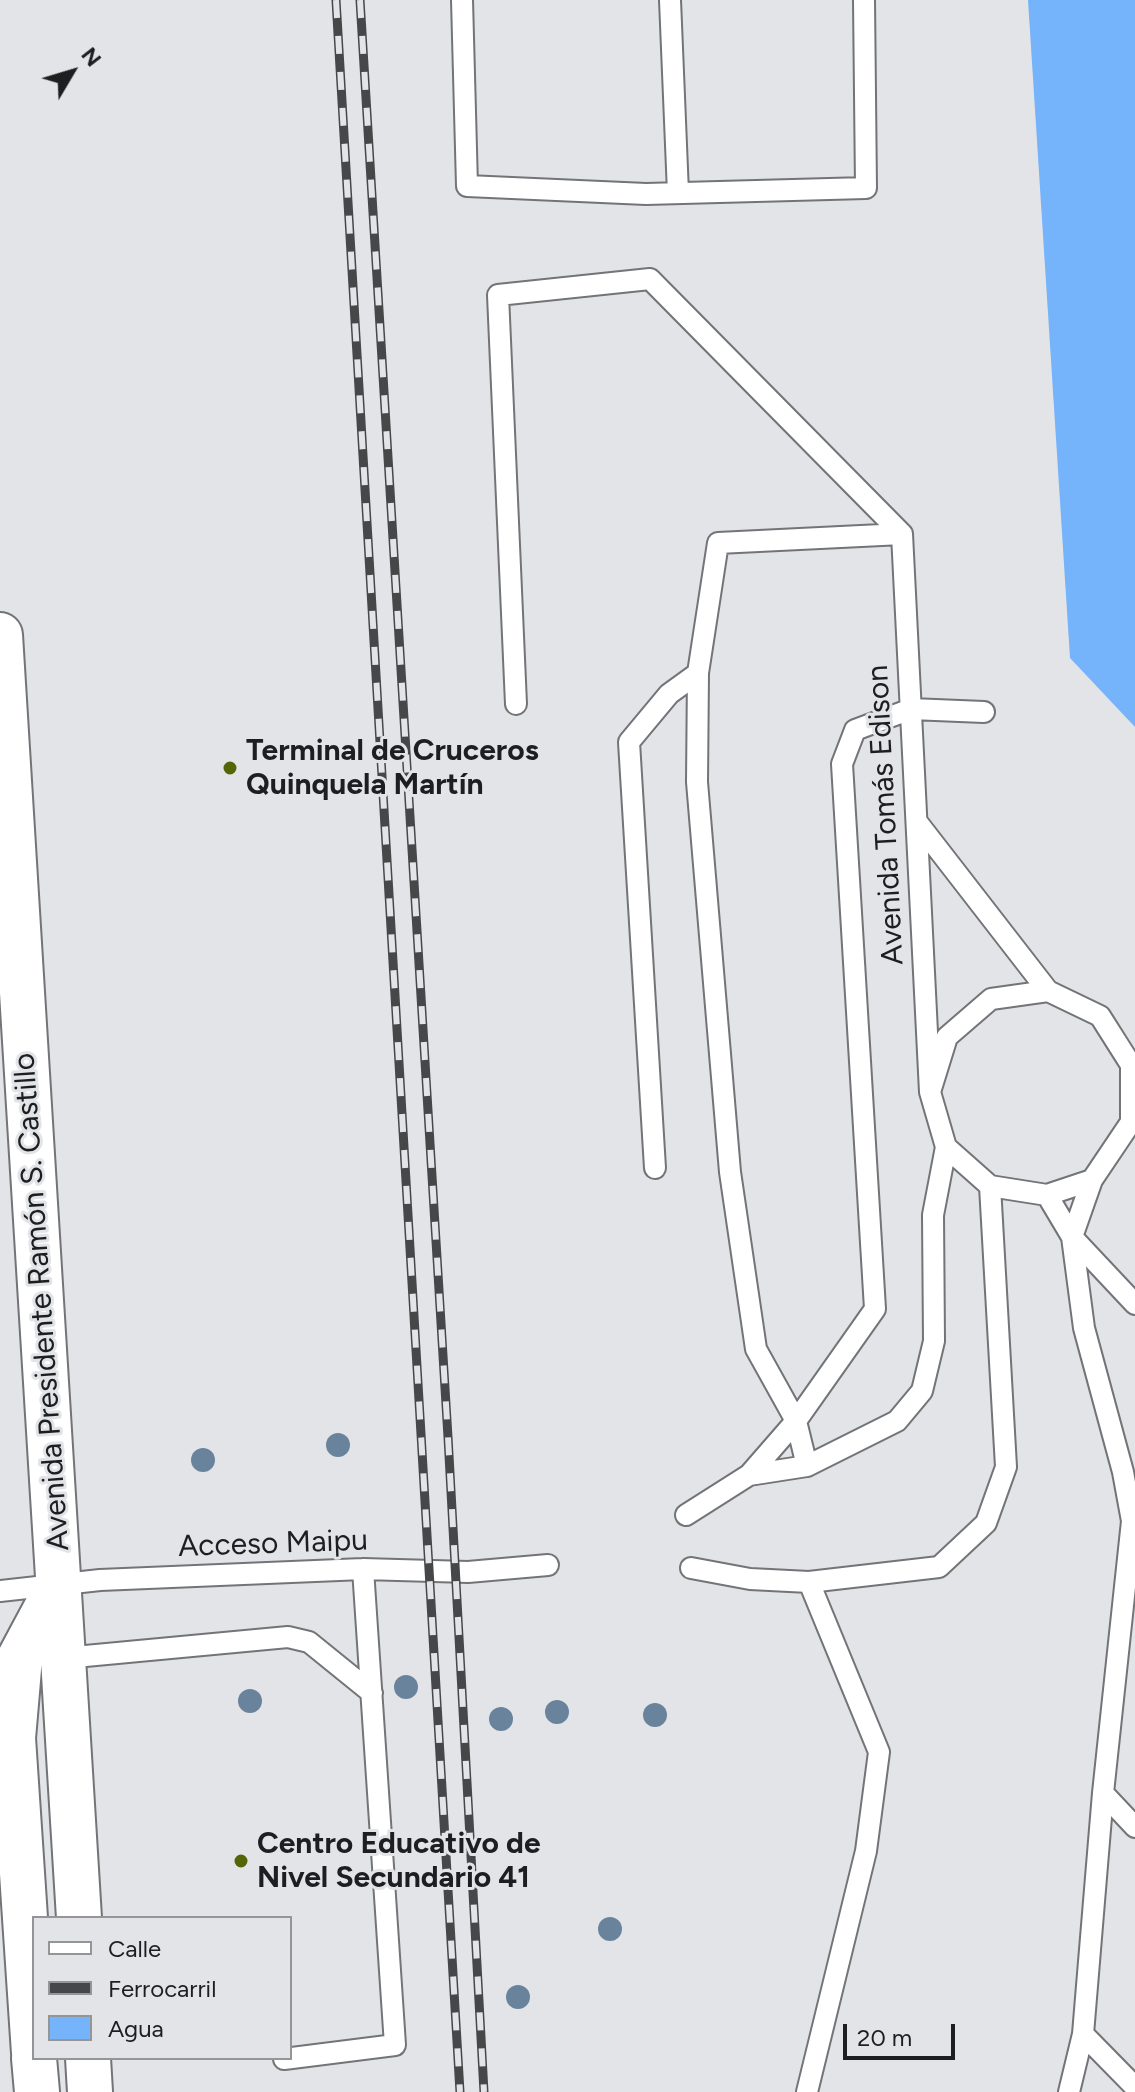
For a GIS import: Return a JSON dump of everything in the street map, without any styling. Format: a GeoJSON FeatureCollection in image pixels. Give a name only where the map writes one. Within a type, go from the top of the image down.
{"type":"FeatureCollection","features":[{"type":"Feature","properties":{"kind":"main road","name":"Avenida Presidente Ramón S. Castillo"},"geometry":{"type":"LineString","coordinates":[[0,635],[79,1916]]}},
{"type":"Feature","properties":{"kind":"main road","name":"Avenida Presidente Ramón S. Castillo"},"geometry":{"type":"LineString","coordinates":[[32,2025],[13,1738],[20,1657],[59,1584]]}},
{"type":"Feature","properties":{"kind":"main road","name":"Avenida Presidente Ramón S. Castillo"},"geometry":{"type":"LineString","coordinates":[[34,2060],[37,2092]]}},
{"type":"Feature","properties":{"kind":"main road"},"geometry":{"type":"LineString","coordinates":[[88,2060],[90,2092]]}},
{"type":"Feature","properties":{"kind":"lane"},"geometry":{"type":"LineString","coordinates":[[462,0],[467,186],[678,193],[866,188],[864,0]]}},
{"type":"Feature","properties":{"kind":"lane"},"geometry":{"type":"LineString","coordinates":[[670,0],[678,193]]}},
{"type":"Feature","properties":{"kind":"lane"},"geometry":{"type":"LineString","coordinates":[[516,704],[498,295],[650,279],[902,534]]}},
{"type":"Feature","properties":{"kind":"lane"},"geometry":{"type":"LineString","coordinates":[[807,1466],[796,1421],[759,1360],[730,1172],[697,782],[698,673],[718,543],[902,534]]}},
{"type":"Feature","properties":{"kind":"lane","name":"Avenida Tomás Edison"},"geometry":{"type":"LineString","coordinates":[[902,534],[930,1092]]}},
{"type":"Feature","properties":{"kind":"lane"},"geometry":{"type":"LineString","coordinates":[[655,1168],[629,742],[669,694],[698,673]]}},
{"type":"Feature","properties":{"kind":"lane"},"geometry":{"type":"LineString","coordinates":[[686,1515],[749,1475],[796,1421],[875,1309],[842,764],[855,730],[911,709],[984,712]]}},
{"type":"Feature","properties":{"kind":"lane"},"geometry":{"type":"LineString","coordinates":[[917,822],[1048,991],[1100,1016],[1133,1066],[1131,1122],[1092,1180],[1072,1237],[1084,1328],[1123,1472],[1132,1521],[1131,1572],[1103,1793],[1083,2034],[1069,2092]]}},
{"type":"Feature","properties":{"kind":"lane"},"geometry":{"type":"LineString","coordinates":[[749,1475],[807,1466],[897,1421],[922,1391],[934,1341],[933,1215],[946,1147],[930,1092],[947,1037],[991,999],[1048,991]]}},
{"type":"Feature","properties":{"kind":"lane"},"geometry":{"type":"LineString","coordinates":[[946,1147],[990,1186],[1047,1195],[1092,1180]]}},
{"type":"Feature","properties":{"kind":"lane"},"geometry":{"type":"LineString","coordinates":[[691,1568],[750,1579],[809,1582],[939,1567],[986,1523],[1006,1467],[990,1186]]}},
{"type":"Feature","properties":{"kind":"lane"},"geometry":{"type":"LineString","coordinates":[[1047,1195],[1072,1237],[1135,1304]]}},
{"type":"Feature","properties":{"kind":"lane","name":"Acceso Maipu"},"geometry":{"type":"LineString","coordinates":[[0,1591],[59,1584],[363,1569],[468,1572],[548,1565]]}},
{"type":"Feature","properties":{"kind":"lane"},"geometry":{"type":"LineString","coordinates":[[292,2058],[395,2045],[363,1569]]}},
{"type":"Feature","properties":{"kind":"lane"},"geometry":{"type":"LineString","coordinates":[[807,2092],[866,1851],[879,1752],[809,1582]]}},
{"type":"Feature","properties":{"kind":"lane"},"geometry":{"type":"LineString","coordinates":[[64,1658],[288,1637],[309,1642],[372,1693]]}},
{"type":"Feature","properties":{"kind":"lane"},"geometry":{"type":"LineString","coordinates":[[1103,1793],[1135,1827]]}},
{"type":"Feature","properties":{"kind":"lane"},"geometry":{"type":"LineString","coordinates":[[1083,2034],[1135,2087]]}},
{"type":"Feature","properties":{"kind":"water"},"geometry":{"type":"Polygon","coordinates":[[[1028,0],[1135,0],[1135,727],[1070,658],[1028,0]]]}},
{"type":"Feature","properties":{"kind":"railway"},"geometry":{"type":"LineString","coordinates":[[336,0],[460,2092]]}},
{"type":"Feature","properties":{"kind":"railway"},"geometry":{"type":"LineString","coordinates":[[360,0],[448,1437],[484,2092]]}},
{"type":"Feature","properties":{"kind":"place","name":"Terminal de Cruceros Quinquela Martín"},"geometry":{"type":"Point","coordinates":[230,768]}},
{"type":"Feature","properties":{"kind":"place","name":"Centro Educativo de Nivel Secundario 41"},"geometry":{"type":"Point","coordinates":[241,1861]}}]}
